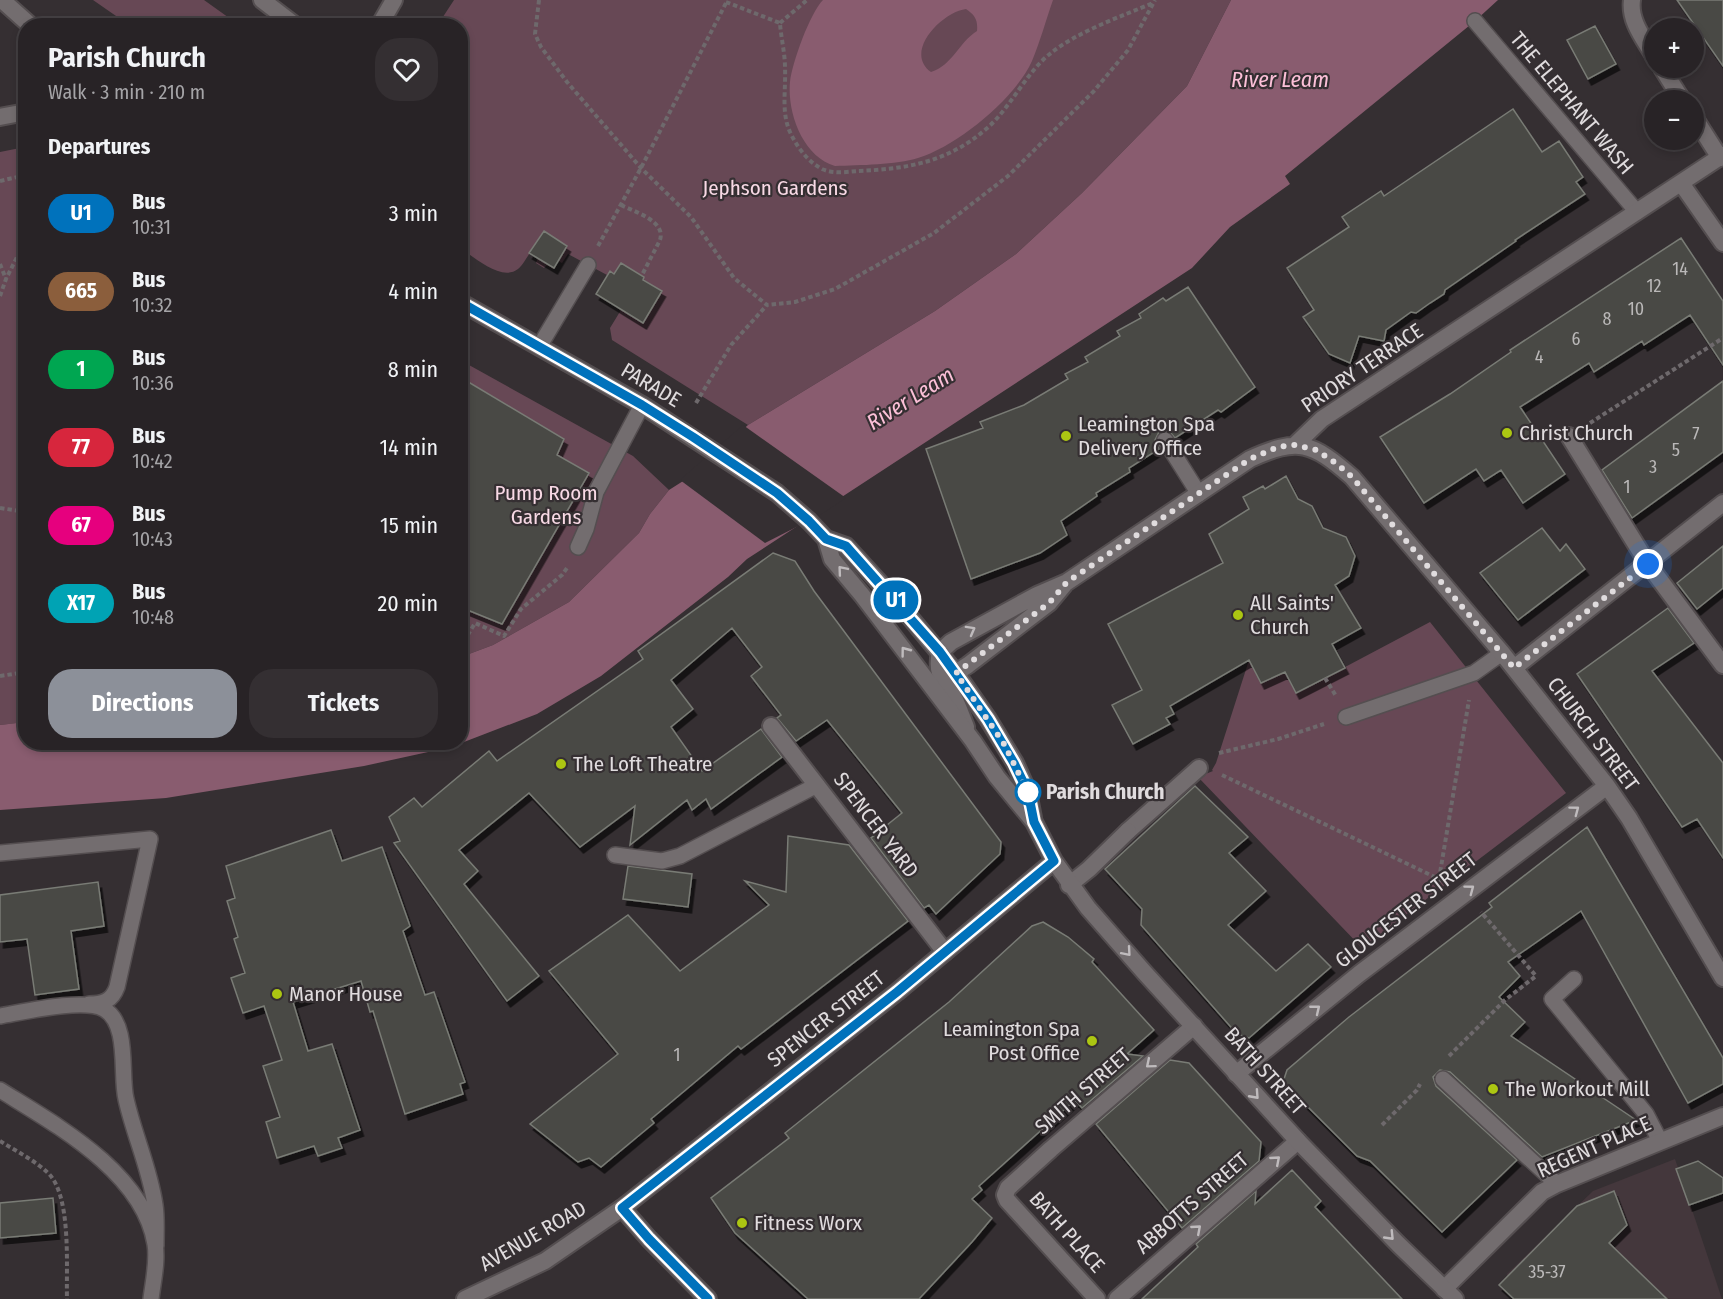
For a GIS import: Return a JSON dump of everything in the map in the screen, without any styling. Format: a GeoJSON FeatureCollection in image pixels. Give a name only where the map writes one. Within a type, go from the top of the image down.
{"type":"FeatureCollection","features":[{"type":"Feature","properties":{"kind":"street"},"geometry":{"type":"LineString","coordinates":[[2,0],[22,18]]}},
{"type":"Feature","properties":{"kind":"street"},"geometry":{"type":"LineString","coordinates":[[262,0],[286,18]]}},
{"type":"Feature","properties":{"kind":"street"},"geometry":{"type":"LineString","coordinates":[[384,18],[394,0]]}},
{"type":"Feature","properties":{"kind":"street"},"geometry":{"type":"LineString","coordinates":[[1632,0],[1634,20],[1644,38]]}},
{"type":"Feature","properties":{"kind":"street"},"geometry":{"type":"LineString","coordinates":[[0,117],[18,114]]}},
{"type":"Feature","properties":{"kind":"street"},"geometry":{"type":"LineString","coordinates":[[1704,132],[1721,157]]}},
{"type":"Feature","properties":{"kind":"street","name":"PRIORY TERRACE"},"geometry":{"type":"LineString","coordinates":[[940,652],[951,642],[1015,606],[1067,582],[1250,459],[1278,447],[1295,445],[1322,419],[1721,157]]}},
{"type":"Feature","properties":{"kind":"street"},"geometry":{"type":"LineString","coordinates":[[1681,183],[1723,243]]}},
{"type":"Feature","properties":{"kind":"street","name":"PARADE"},"geometry":{"type":"LineString","coordinates":[[468,307],[642,405],[693,437],[777,493],[826,539]]}},
{"type":"Feature","properties":{"kind":"street"},"geometry":{"type":"LineString","coordinates":[[1569,436],[1648,564],[1723,665]]}},
{"type":"Feature","properties":{"kind":"street","name":"CHURCH STREET"},"geometry":{"type":"LineString","coordinates":[[1295,445],[1316,450],[1352,477],[1502,653],[1607,786],[1723,978]]}},
{"type":"Feature","properties":{"kind":"street"},"geometry":{"type":"LineString","coordinates":[[1514,668],[1723,503]]}},
{"type":"Feature","properties":{"kind":"street"},"geometry":{"type":"LineString","coordinates":[[826,539],[846,546],[940,652],[973,741]]}},
{"type":"Feature","properties":{"kind":"street"},"geometry":{"type":"LineString","coordinates":[[826,539],[832,559],[973,741],[997,777],[1034,822]]}},
{"type":"Feature","properties":{"kind":"street","name":"PRIORY TERRACE"},"geometry":{"type":"LineString","coordinates":[[948,673],[1049,603],[1067,582]]}},
{"type":"Feature","properties":{"kind":"street"},"geometry":{"type":"LineString","coordinates":[[920,671],[948,673],[988,719],[1028,792],[1034,822]]}},
{"type":"Feature","properties":{"kind":"street","name":"SPENCER YARD"},"geometry":{"type":"LineString","coordinates":[[771,726],[945,952]]}},
{"type":"Feature","properties":{"kind":"street"},"geometry":{"type":"LineString","coordinates":[[1069,885],[1128,831],[1206,770]]}},
{"type":"Feature","properties":{"kind":"street","name":"GLOUCESTER STREET"},"geometry":{"type":"LineString","coordinates":[[1236,1074],[1359,974],[1607,786]]}},
{"type":"Feature","properties":{"kind":"street","name":"BATH STREET"},"geometry":{"type":"LineString","coordinates":[[1034,822],[1069,885],[1144,972],[1298,1141],[1450,1294]]}},
{"type":"Feature","properties":{"kind":"street","name":"SPENCER STREET"},"geometry":{"type":"LineString","coordinates":[[622,1208],[945,952],[1054,861]]}},
{"type":"Feature","properties":{"kind":"street","name":"SMITH STREET"},"geometry":{"type":"LineString","coordinates":[[1005,1195],[1008,1188],[1051,1149],[1194,1026]]}},
{"type":"Feature","properties":{"kind":"street","name":"REGENT PLACE"},"geometry":{"type":"LineString","coordinates":[[1450,1294],[1542,1192],[1723,1116]]}},
{"type":"Feature","properties":{"kind":"street","name":"ABBOTTS STREET"},"geometry":{"type":"LineString","coordinates":[[1117,1299],[1298,1141]]}},
{"type":"Feature","properties":{"kind":"street","name":"BATH PLACE"},"geometry":{"type":"LineString","coordinates":[[1005,1195],[1007,1200],[1098,1299]]}},
{"type":"Feature","properties":{"kind":"street"},"geometry":{"type":"LineString","coordinates":[[622,1208],[708,1299]]}},
{"type":"Feature","properties":{"kind":"street","name":"AVENUE ROAD"},"geometry":{"type":"LineString","coordinates":[[465,1299],[545,1261],[622,1208]]}},
{"type":"Feature","properties":{"kind":"lane","name":"THE ELEPHANT WASH"},"geometry":{"type":"LineString","coordinates":[[1475,21],[1637,212]]}},
{"type":"Feature","properties":{"kind":"lane"},"geometry":{"type":"LineString","coordinates":[[539,347],[588,265]]}},
{"type":"Feature","properties":{"kind":"lane"},"geometry":{"type":"LineString","coordinates":[[578,547],[586,529],[596,492],[642,405]]}},
{"type":"Feature","properties":{"kind":"lane"},"geometry":{"type":"LineString","coordinates":[[1165,440],[1199,494]]}},
{"type":"Feature","properties":{"kind":"lane"},"geometry":{"type":"LineString","coordinates":[[1346,717],[1474,673],[1502,653]]}},
{"type":"Feature","properties":{"kind":"lane"},"geometry":{"type":"LineString","coordinates":[[615,855],[662,861],[680,856],[817,785]]}},
{"type":"Feature","properties":{"kind":"lane"},"geometry":{"type":"LineString","coordinates":[[0,853],[150,838],[117,987],[113,996],[105,1002],[0,1016]]}},
{"type":"Feature","properties":{"kind":"lane"},"geometry":{"type":"LineString","coordinates":[[1574,979],[1552,999],[1646,1114],[1660,1141]]}},
{"type":"Feature","properties":{"kind":"lane"},"geometry":{"type":"LineString","coordinates":[[117,987],[125,1097],[156,1205],[156,1246],[151,1299]]}},
{"type":"Feature","properties":{"kind":"lane"},"geometry":{"type":"LineString","coordinates":[[82,1004],[104,1009],[115,1020],[119,1032]]}},
{"type":"Feature","properties":{"kind":"lane"},"geometry":{"type":"LineString","coordinates":[[0,1078],[20,1102]]}},
{"type":"Feature","properties":{"kind":"lane"},"geometry":{"type":"LineString","coordinates":[[1443,1079],[1557,1184]]}},
{"type":"Feature","properties":{"kind":"lane"},"geometry":{"type":"LineString","coordinates":[[0,1090],[91,1150],[114,1172],[129,1188],[140,1205],[156,1246]]}},
{"type":"Feature","properties":{"kind":"path"},"geometry":{"type":"LineString","coordinates":[[539,0],[535,34],[567,82],[641,168],[692,217],[734,278],[767,305]]}},
{"type":"Feature","properties":{"kind":"path"},"geometry":{"type":"LineString","coordinates":[[780,23],[807,0]]}},
{"type":"Feature","properties":{"kind":"path"},"geometry":{"type":"LineString","coordinates":[[588,265],[727,1],[780,23]]}},
{"type":"Feature","properties":{"kind":"path"},"geometry":{"type":"LineString","coordinates":[[780,23],[785,68],[785,115],[789,130],[798,147],[810,161],[825,170],[867,171],[909,167],[936,159],[959,148],[986,129],[1008,106],[1050,53],[1154,1]]}},
{"type":"Feature","properties":{"kind":"path"},"geometry":{"type":"LineString","coordinates":[[696,403],[731,345],[767,305],[795,302],[835,289],[934,233],[999,183],[1094,91],[1128,50],[1154,1]]}},
{"type":"Feature","properties":{"kind":"path"},"geometry":{"type":"LineString","coordinates":[[0,180],[18,177]]}},
{"type":"Feature","properties":{"kind":"path"},"geometry":{"type":"LineString","coordinates":[[621,205],[651,220],[660,229],[662,235],[642,275]]}},
{"type":"Feature","properties":{"kind":"path"},"geometry":{"type":"LineString","coordinates":[[0,296],[18,255]]}},
{"type":"Feature","properties":{"kind":"path"},"geometry":{"type":"LineString","coordinates":[[0,264],[6,279]]}},
{"type":"Feature","properties":{"kind":"path"},"geometry":{"type":"LineString","coordinates":[[1569,436],[1723,338]]}},
{"type":"Feature","properties":{"kind":"path"},"geometry":{"type":"LineString","coordinates":[[0,508],[18,511]]}},
{"type":"Feature","properties":{"kind":"path"},"geometry":{"type":"LineString","coordinates":[[468,635],[475,623],[504,636],[521,609],[562,575],[578,547]]}},
{"type":"Feature","properties":{"kind":"path"},"geometry":{"type":"LineString","coordinates":[[0,676],[18,673]]}},
{"type":"Feature","properties":{"kind":"path"},"geometry":{"type":"LineString","coordinates":[[1206,770],[1439,879],[1474,673]]}},
{"type":"Feature","properties":{"kind":"path"},"geometry":{"type":"LineString","coordinates":[[1219,753],[1278,739],[1346,717]]}},
{"type":"Feature","properties":{"kind":"path"},"geometry":{"type":"LineString","coordinates":[[1447,1058],[1505,999],[1536,976],[1464,894]]}},
{"type":"Feature","properties":{"kind":"path"},"geometry":{"type":"LineString","coordinates":[[1382,1125],[1422,1083]]}},
{"type":"Feature","properties":{"kind":"path"},"geometry":{"type":"LineString","coordinates":[[0,1141],[49,1173],[61,1197],[66,1222],[66,1299]]}},
{"type":"Feature","properties":{"kind":"shaded area"},"geometry":{"type":"Polygon","coordinates":[[[1675,1159],[1722,1299],[1513,1299],[1509,1295],[1507,1274],[1593,1191],[1675,1159]]]}},
{"type":"Feature","properties":{"kind":"green space"},"geometry":{"type":"Polygon","coordinates":[[[93,0],[204,0],[229,18],[119,18],[93,0]]]}},
{"type":"Feature","properties":{"kind":"green space","name":"Jephson Gardens"},"geometry":{"type":"Polygon","coordinates":[[[454,0],[1231,0],[1187,86],[1082,193],[1016,254],[935,311],[748,425],[612,340],[610,328],[621,310],[596,294],[607,275],[568,254],[562,263],[558,261],[554,269],[547,265],[544,268],[536,263],[538,258],[530,253],[518,269],[504,272],[488,267],[468,254],[468,18],[442,18],[454,0]]]}},
{"type":"Feature","properties":{"kind":"green space"},"geometry":{"type":"Polygon","coordinates":[[[18,148],[18,723],[0,725],[0,152],[18,148]]]}},
{"type":"Feature","properties":{"kind":"green space","name":"Pump Room Gardens"},"geometry":{"type":"Polygon","coordinates":[[[468,364],[633,456],[669,490],[650,514],[639,533],[569,602],[493,645],[468,654],[468,364]]]}},
{"type":"Feature","properties":{"kind":"green space"},"geometry":{"type":"Polygon","coordinates":[[[1430,622],[1566,793],[1362,948],[1198,777],[1213,771],[1249,660],[1261,683],[1284,671],[1296,693],[1430,622]]]}},
{"type":"Feature","properties":{"kind":"water"},"geometry":{"type":"Polygon","coordinates":[[[823,0],[1053,0],[1035,54],[1024,76],[999,105],[967,132],[918,158],[899,162],[835,166],[824,161],[806,144],[794,120],[791,107],[791,74],[807,27],[823,0]],[[966,9],[946,17],[929,34],[923,44],[921,54],[923,64],[931,72],[945,64],[977,31],[974,16],[966,9]]]}},
{"type":"Feature","properties":{"kind":"water","name":"River Leam"},"geometry":{"type":"Polygon","coordinates":[[[1231,0],[1498,0],[1285,176],[1290,184],[1230,227],[1192,268],[747,559],[728,577],[601,676],[537,714],[468,740],[468,654],[493,645],[569,602],[639,533],[650,514],[669,490],[691,476],[748,425],[935,311],[1016,254],[1082,193],[1187,86],[1231,0]]]}},
{"type":"Feature","properties":{"kind":"water","name":"River Leam"},"geometry":{"type":"Polygon","coordinates":[[[18,723],[18,750],[437,750],[364,766],[166,798],[0,810],[0,725],[18,723]]]}},
{"type":"Feature","properties":{"kind":"pier"},"geometry":{"type":"Polygon","coordinates":[[[743,425],[846,498],[820,515],[765,543],[680,480],[743,425]]]}},
{"type":"Feature","properties":{"kind":"building"},"geometry":{"type":"Polygon","coordinates":[[[1677,0],[1723,0],[1723,66],[1704,39],[1704,18],[1690,18],[1677,0]]]}},
{"type":"Feature","properties":{"kind":"building"},"geometry":{"type":"Polygon","coordinates":[[[1595,26],[1616,64],[1588,79],[1567,40],[1595,26]]]}},
{"type":"Feature","properties":{"kind":"building"},"geometry":{"type":"Polygon","coordinates":[[[1513,109],[1542,152],[1559,141],[1583,177],[1576,182],[1585,194],[1515,240],[1445,290],[1444,294],[1416,313],[1411,312],[1386,330],[1384,341],[1359,336],[1350,363],[1329,354],[1303,317],[1314,310],[1287,268],[1349,227],[1342,217],[1381,191],[1384,196],[1513,109]]]}},
{"type":"Feature","properties":{"kind":"building"},"geometry":{"type":"Polygon","coordinates":[[[544,231],[567,246],[554,268],[529,253],[544,231]]]}},
{"type":"Feature","properties":{"kind":"building"},"geometry":{"type":"Polygon","coordinates":[[[1681,238],[1723,301],[1723,365],[1690,315],[1644,345],[1642,341],[1594,372],[1589,363],[1520,407],[1565,474],[1523,503],[1501,470],[1484,481],[1476,469],[1424,503],[1380,437],[1450,394],[1511,352],[1510,350],[1681,238]]]}},
{"type":"Feature","properties":{"kind":"building"},"geometry":{"type":"Polygon","coordinates":[[[621,263],[662,291],[643,323],[596,294],[610,271],[614,274],[621,263]]]}},
{"type":"Feature","properties":{"kind":"building","name":"Leamington Spa Delivery Office"},"geometry":{"type":"Polygon","coordinates":[[[1188,287],[1255,387],[1221,412],[1218,410],[1175,438],[1169,431],[1159,432],[1155,440],[1159,449],[1129,468],[1130,472],[1096,493],[1097,496],[1061,521],[1067,535],[1040,553],[971,579],[926,449],[983,428],[980,422],[1024,405],[1068,379],[1065,374],[1088,362],[1085,357],[1120,336],[1117,331],[1141,318],[1139,314],[1163,298],[1166,301],[1188,287]]]}},
{"type":"Feature","properties":{"kind":"building"},"geometry":{"type":"Polygon","coordinates":[[[1723,381],[1723,452],[1632,518],[1602,470],[1723,381]]]}},
{"type":"Feature","properties":{"kind":"building"},"geometry":{"type":"Polygon","coordinates":[[[468,382],[564,439],[557,455],[589,473],[502,624],[468,610],[468,382]]]}},
{"type":"Feature","properties":{"kind":"building","name":"All Saints' Church"},"geometry":{"type":"Polygon","coordinates":[[[1286,476],[1298,499],[1312,506],[1323,528],[1346,537],[1355,556],[1349,576],[1335,585],[1361,628],[1332,644],[1345,668],[1296,693],[1285,672],[1261,683],[1249,660],[1170,706],[1174,714],[1166,718],[1170,724],[1133,744],[1112,705],[1142,690],[1108,624],[1223,563],[1209,534],[1249,509],[1243,497],[1263,486],[1265,489],[1286,476]]]}},
{"type":"Feature","properties":{"kind":"building"},"geometry":{"type":"Polygon","coordinates":[[[1542,528],[1560,551],[1566,544],[1585,569],[1518,620],[1480,573],[1542,528]]]}},
{"type":"Feature","properties":{"kind":"building"},"geometry":{"type":"Polygon","coordinates":[[[1723,546],[1723,588],[1697,609],[1677,583],[1723,546]]]}},
{"type":"Feature","properties":{"kind":"building"},"geometry":{"type":"Polygon","coordinates":[[[773,553],[795,561],[814,591],[1001,842],[1000,854],[936,914],[929,905],[924,908],[871,838],[902,813],[827,720],[796,741],[777,718],[781,715],[751,676],[762,667],[732,628],[671,680],[693,709],[671,727],[702,771],[761,729],[782,757],[711,809],[706,799],[692,810],[687,800],[630,845],[635,806],[580,847],[529,793],[459,850],[478,871],[464,884],[539,976],[507,1001],[394,843],[400,841],[389,817],[414,798],[422,807],[489,751],[497,761],[643,659],[638,651],[773,553]]]}},
{"type":"Feature","properties":{"kind":"building"},"geometry":{"type":"Polygon","coordinates":[[[1668,608],[1694,643],[1652,671],[1723,763],[1723,858],[1697,819],[1682,827],[1577,674],[1668,608]]]}},
{"type":"Feature","properties":{"kind":"building"},"geometry":{"type":"Polygon","coordinates":[[[1195,786],[1248,837],[1229,853],[1266,891],[1228,925],[1276,971],[1308,944],[1331,967],[1249,1038],[1237,1034],[1141,925],[1142,909],[1105,869],[1195,786]]]}},
{"type":"Feature","properties":{"kind":"building"},"geometry":{"type":"Polygon","coordinates":[[[1587,827],[1723,1058],[1723,1084],[1688,1103],[1581,911],[1508,962],[1520,976],[1499,997],[1525,1022],[1511,1036],[1636,1120],[1542,1157],[1450,1072],[1440,1070],[1433,1077],[1436,1086],[1517,1160],[1442,1232],[1370,1161],[1357,1156],[1283,1082],[1287,1070],[1349,1017],[1492,907],[1489,903],[1587,827]]]}},
{"type":"Feature","properties":{"kind":"building","name":"Manor House"},"geometry":{"type":"Polygon","coordinates":[[[331,830],[342,861],[382,847],[410,926],[403,931],[425,995],[434,992],[465,1082],[460,1084],[463,1094],[405,1114],[373,1011],[370,1012],[361,981],[293,1002],[308,1051],[332,1044],[360,1130],[338,1138],[342,1148],[318,1156],[314,1146],[277,1158],[266,1122],[280,1117],[263,1066],[282,1060],[264,1006],[243,1013],[231,978],[245,973],[234,939],[238,937],[227,901],[235,898],[226,866],[331,830]]]}},
{"type":"Feature","properties":{"kind":"building"},"geometry":{"type":"Polygon","coordinates":[[[788,836],[849,845],[908,921],[741,1049],[738,1046],[651,1119],[654,1123],[601,1167],[589,1158],[578,1162],[530,1124],[618,1054],[549,971],[628,915],[680,971],[769,905],[745,881],[786,892],[788,836]]]}},
{"type":"Feature","properties":{"kind":"building"},"geometry":{"type":"Polygon","coordinates":[[[628,866],[692,874],[688,907],[623,899],[628,866]]]}},
{"type":"Feature","properties":{"kind":"building"},"geometry":{"type":"Polygon","coordinates":[[[98,882],[104,926],[71,931],[79,989],[35,995],[27,939],[0,942],[0,895],[98,882]]]}},
{"type":"Feature","properties":{"kind":"building"},"geometry":{"type":"Polygon","coordinates":[[[1043,922],[1068,937],[1094,959],[1092,962],[1154,1030],[1127,1054],[1143,1056],[1082,1108],[1075,1100],[979,1186],[982,1190],[972,1199],[992,1218],[919,1299],[808,1299],[735,1233],[711,1198],[789,1138],[785,1133],[949,1002],[1032,926],[1043,922]]]}},
{"type":"Feature","properties":{"kind":"building"},"geometry":{"type":"Polygon","coordinates":[[[1170,1060],[1189,1063],[1261,1142],[1259,1161],[1182,1228],[1096,1124],[1170,1060]]]}},
{"type":"Feature","properties":{"kind":"building"},"geometry":{"type":"Polygon","coordinates":[[[1698,1161],[1723,1178],[1723,1193],[1689,1205],[1676,1169],[1698,1161]]]}},
{"type":"Feature","properties":{"kind":"building"},"geometry":{"type":"Polygon","coordinates":[[[1292,1170],[1321,1201],[1315,1207],[1402,1299],[1142,1299],[1198,1247],[1196,1244],[1256,1191],[1255,1204],[1292,1170]]]}},
{"type":"Feature","properties":{"kind":"building"},"geometry":{"type":"Polygon","coordinates":[[[1614,1191],[1627,1225],[1609,1243],[1667,1299],[1514,1299],[1499,1285],[1577,1206],[1614,1191]]]}},
{"type":"Feature","properties":{"kind":"building"},"geometry":{"type":"Polygon","coordinates":[[[53,1198],[56,1233],[0,1238],[0,1203],[53,1198]]]}},
{"type":"Feature","properties":{"kind":"bus line","name":"U1"},"geometry":{"type":"LineString","coordinates":[[468,307],[642,405],[693,437],[777,493],[826,539],[846,546],[940,652],[988,719],[1004,744],[1028,792],[1034,822],[1054,861],[897,992],[622,1208],[708,1299]]}},
{"type":"Feature","properties":{"kind":"place","name":"Christ Church"},"geometry":{"type":"Point","coordinates":[1507,433]}},
{"type":"Feature","properties":{"kind":"place","name":"Leamington Spa Delivery Office"},"geometry":{"type":"Point","coordinates":[1066,436]}},
{"type":"Feature","properties":{"kind":"place","name":"All Saints' Church"},"geometry":{"type":"Point","coordinates":[1238,615]}},
{"type":"Feature","properties":{"kind":"place","name":"The Loft Theatre"},"geometry":{"type":"Point","coordinates":[561,764]}},
{"type":"Feature","properties":{"kind":"place","name":"Parish Church"},"geometry":{"type":"Point","coordinates":[1028,792]}},
{"type":"Feature","properties":{"kind":"place","name":"Manor House"},"geometry":{"type":"Point","coordinates":[277,994]}},
{"type":"Feature","properties":{"kind":"place","name":"Leamington Spa Post Office"},"geometry":{"type":"Point","coordinates":[1092,1041]}},
{"type":"Feature","properties":{"kind":"place","name":"The Workout Mill"},"geometry":{"type":"Point","coordinates":[1493,1089]}},
{"type":"Feature","properties":{"kind":"place","name":"Fitness Worx"},"geometry":{"type":"Point","coordinates":[742,1223]}},
{"type":"Feature","properties":{"kind":"route"},"geometry":{"type":"LineString","coordinates":[[1028,792],[1004,744],[956,673],[1049,603],[1067,582],[1250,459],[1278,447],[1295,445],[1316,450],[1352,477],[1514,668],[1648,564]]}}]}
